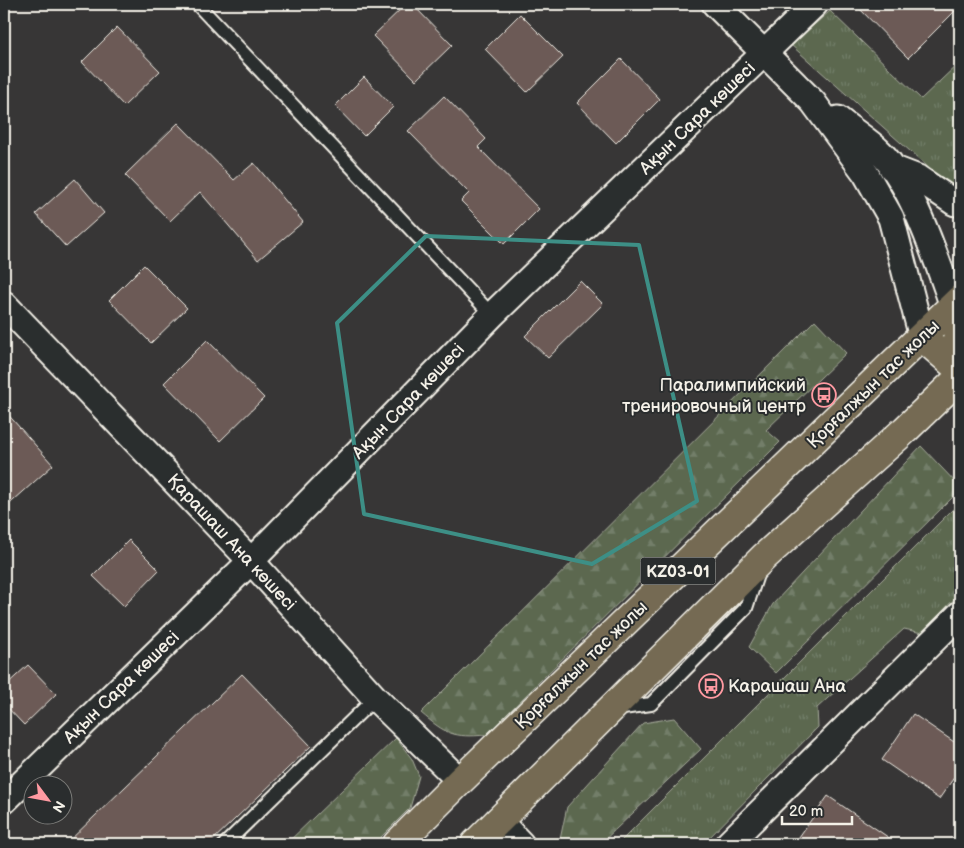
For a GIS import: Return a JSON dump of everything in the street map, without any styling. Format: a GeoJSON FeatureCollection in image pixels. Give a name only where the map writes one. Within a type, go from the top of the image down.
{"type":"FeatureCollection","features":[{"type":"Feature","properties":{"kind":"main road","name":"Қорғалжын тас жолы"},"geometry":{"type":"LineString","coordinates":[[397,844],[956,302]]}},
{"type":"Feature","properties":{"kind":"main road"},"geometry":{"type":"LineString","coordinates":[[956,302],[960,350]]}},
{"type":"Feature","properties":{"kind":"main road"},"geometry":{"type":"LineString","coordinates":[[922,337],[960,370]]}},
{"type":"Feature","properties":{"kind":"main road","name":"KZ03-01"},"geometry":{"type":"LineString","coordinates":[[475,844],[764,557],[905,430],[960,377]]}},
{"type":"Feature","properties":{"kind":"street"},"geometry":{"type":"LineString","coordinates":[[715,4],[813,102],[866,174],[891,218],[922,337]]}},
{"type":"Feature","properties":{"kind":"street","name":"Ақын Сара көшесі"},"geometry":{"type":"LineString","coordinates":[[4,801],[251,561],[492,315],[815,4]]}},
{"type":"Feature","properties":{"kind":"street"},"geometry":{"type":"LineString","coordinates":[[813,102],[880,152],[892,168],[907,192],[956,302]]}},
{"type":"Feature","properties":{"kind":"street"},"geometry":{"type":"LineString","coordinates":[[892,168],[918,178],[955,203],[960,203]]}},
{"type":"Feature","properties":{"kind":"street","name":"Қарашаш Ана көшесі"},"geometry":{"type":"LineString","coordinates":[[4,304],[251,561],[375,698],[460,781]]}},
{"type":"Feature","properties":{"kind":"street"},"geometry":{"type":"LineString","coordinates":[[728,844],[960,614]]}},
{"type":"Feature","properties":{"kind":"street"},"geometry":{"type":"LineString","coordinates":[[498,820],[521,844]]}},
{"type":"Feature","properties":{"kind":"lane"},"geometry":{"type":"LineString","coordinates":[[197,4],[492,315]]}},
{"type":"Feature","properties":{"kind":"lane"},"geometry":{"type":"LineString","coordinates":[[225,844],[375,698]]}},
{"type":"Feature","properties":{"kind":"highlighted area"},"geometry":{"type":"Polygon","coordinates":[[[426,236],[639,245],[697,501],[592,564],[364,514],[337,323],[426,236]]]}},
{"type":"Feature","properties":{"kind":"green space"},"geometry":{"type":"Polygon","coordinates":[[[830,11],[921,99],[960,62],[960,190],[956,190],[938,176],[791,45],[830,11]]]}},
{"type":"Feature","properties":{"kind":"green space"},"geometry":{"type":"Polygon","coordinates":[[[815,320],[846,353],[766,430],[780,442],[486,735],[465,736],[450,733],[437,726],[421,713],[815,320]]]}},
{"type":"Feature","properties":{"kind":"green space"},"geometry":{"type":"Polygon","coordinates":[[[921,446],[960,487],[960,490],[776,673],[749,647],[773,604],[921,446]]]}},
{"type":"Feature","properties":{"kind":"green space"},"geometry":{"type":"Polygon","coordinates":[[[960,502],[960,593],[922,633],[904,629],[817,708],[818,727],[703,844],[618,844],[960,502]]]}},
{"type":"Feature","properties":{"kind":"green space"},"geometry":{"type":"Polygon","coordinates":[[[674,718],[701,749],[600,844],[559,844],[567,807],[643,723],[674,718]]]}},
{"type":"Feature","properties":{"kind":"green space"},"geometry":{"type":"Polygon","coordinates":[[[396,738],[412,759],[419,776],[410,808],[374,844],[286,844],[396,738]]]}},
{"type":"Feature","properties":{"kind":"building"},"geometry":{"type":"Polygon","coordinates":[[[406,4],[412,4],[452,45],[416,80],[373,36],[406,4]]]}},
{"type":"Feature","properties":{"kind":"building"},"geometry":{"type":"Polygon","coordinates":[[[855,4],[960,4],[960,6],[908,58],[855,4]]]}},
{"type":"Feature","properties":{"kind":"building"},"geometry":{"type":"Polygon","coordinates":[[[520,14],[563,57],[527,92],[485,49],[520,14]]]}},
{"type":"Feature","properties":{"kind":"building"},"geometry":{"type":"Polygon","coordinates":[[[117,27],[160,71],[124,106],[82,62],[117,27]]]}},
{"type":"Feature","properties":{"kind":"building"},"geometry":{"type":"Polygon","coordinates":[[[621,59],[660,99],[616,143],[577,103],[621,59]]]}},
{"type":"Feature","properties":{"kind":"building"},"geometry":{"type":"Polygon","coordinates":[[[364,77],[393,107],[364,136],[335,106],[364,77]]]}},
{"type":"Feature","properties":{"kind":"building"},"geometry":{"type":"Polygon","coordinates":[[[444,96],[486,139],[478,147],[539,209],[504,244],[461,201],[469,193],[408,131],[444,96]]]}},
{"type":"Feature","properties":{"kind":"building"},"geometry":{"type":"Polygon","coordinates":[[[178,123],[234,180],[254,163],[303,222],[258,260],[200,192],[170,221],[125,175],[178,123]]]}},
{"type":"Feature","properties":{"kind":"building"},"geometry":{"type":"Polygon","coordinates":[[[75,179],[104,213],[66,247],[36,214],[75,179]]]}},
{"type":"Feature","properties":{"kind":"building"},"geometry":{"type":"Polygon","coordinates":[[[144,265],[187,308],[151,343],[109,300],[144,265]]]}},
{"type":"Feature","properties":{"kind":"building"},"geometry":{"type":"Polygon","coordinates":[[[580,281],[603,304],[548,358],[525,336],[580,281]]]}},
{"type":"Feature","properties":{"kind":"building"},"geometry":{"type":"Polygon","coordinates":[[[207,340],[264,398],[220,441],[164,383],[207,340]]]}},
{"type":"Feature","properties":{"kind":"building"},"geometry":{"type":"Polygon","coordinates":[[[4,410],[53,465],[4,509],[4,410]]]}},
{"type":"Feature","properties":{"kind":"building"},"geometry":{"type":"Polygon","coordinates":[[[129,540],[159,570],[124,606],[93,576],[129,540]]]}},
{"type":"Feature","properties":{"kind":"building"},"geometry":{"type":"Polygon","coordinates":[[[28,665],[56,694],[24,725],[4,704],[4,687],[28,665]]]}},
{"type":"Feature","properties":{"kind":"building"},"geometry":{"type":"Polygon","coordinates":[[[242,674],[311,746],[209,844],[66,844],[242,674]]]}},
{"type":"Feature","properties":{"kind":"building"},"geometry":{"type":"Polygon","coordinates":[[[913,714],[960,746],[960,769],[939,799],[882,760],[913,714]]]}},
{"type":"Feature","properties":{"kind":"building"},"geometry":{"type":"Polygon","coordinates":[[[828,796],[898,844],[794,844],[828,796]]]}},
{"type":"Feature","properties":{"kind":"place","name":"Паралимпийский тренировочный центр"},"geometry":{"type":"Point","coordinates":[824,395]}},
{"type":"Feature","properties":{"kind":"place","name":"Карашаш Ана"},"geometry":{"type":"Point","coordinates":[711,686]}}]}
